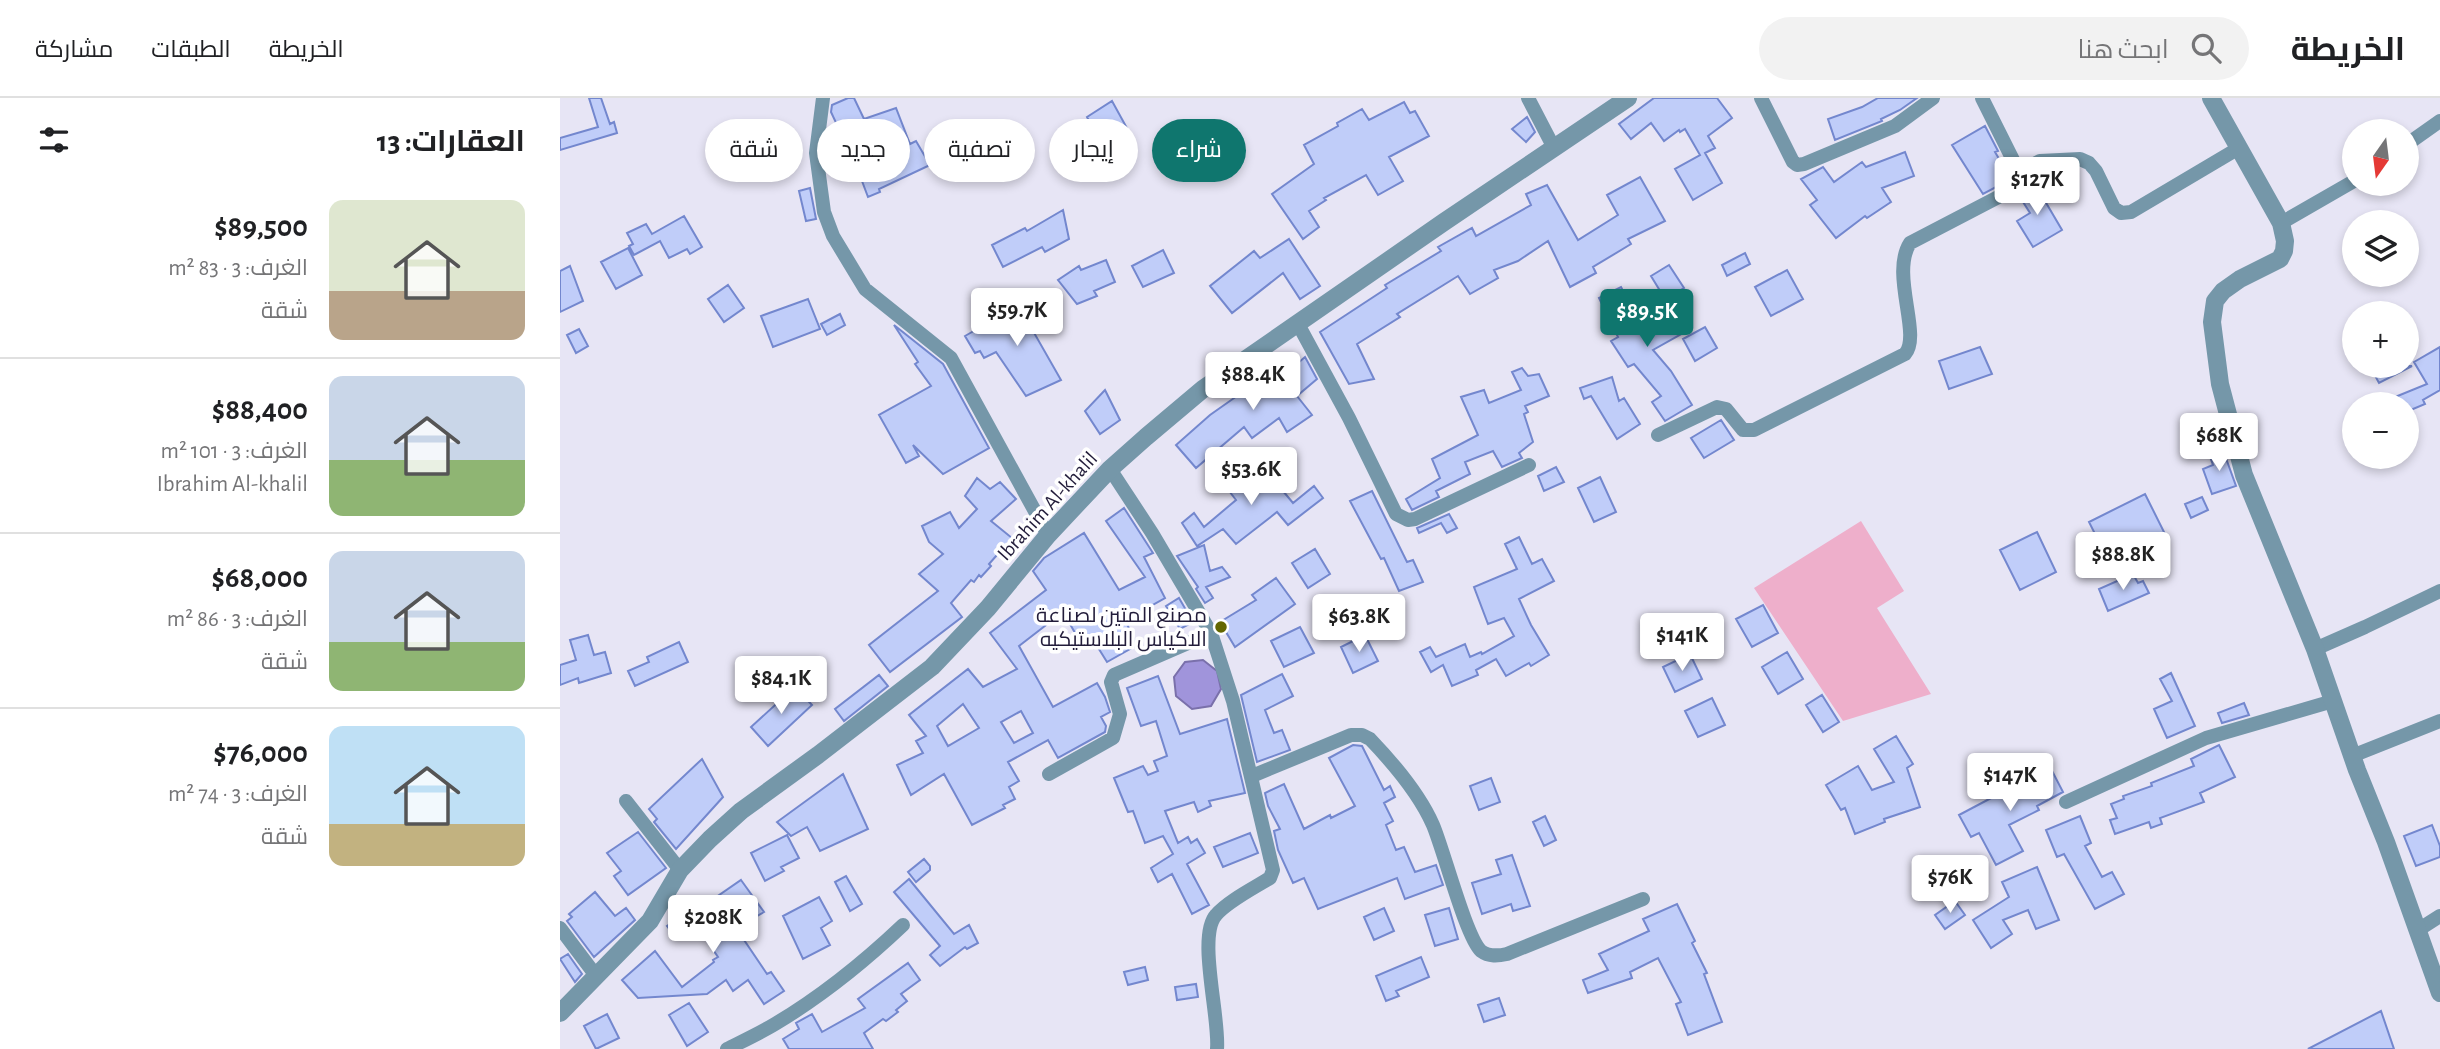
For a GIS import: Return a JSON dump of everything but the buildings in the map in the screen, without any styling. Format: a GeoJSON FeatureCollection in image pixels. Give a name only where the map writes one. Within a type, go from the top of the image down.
{"type":"FeatureCollection","features":[{"type":"Feature","properties":{"kind":"street"},"geometry":{"type":"LineString","coordinates":[[823,98],[816,153],[824,212],[833,236],[866,289],[951,358],[1048,535]]}},
{"type":"Feature","properties":{"kind":"street"},"geometry":{"type":"LineString","coordinates":[[1528,98],[1554,148]]}},
{"type":"Feature","properties":{"kind":"street","name":"Ibrahim Al-khalil"},"geometry":{"type":"LineString","coordinates":[[560,1013],[650,921],[680,870],[741,811],[932,667],[988,608],[1048,535],[1110,470],[1203,389],[1628,98]]}},
{"type":"Feature","properties":{"kind":"street"},"geometry":{"type":"LineString","coordinates":[[1761,98],[1793,162],[1797,165],[1895,126],[1933,98]]}},
{"type":"Feature","properties":{"kind":"street"},"geometry":{"type":"LineString","coordinates":[[1982,98],[2019,172]]}},
{"type":"Feature","properties":{"kind":"street"},"geometry":{"type":"LineString","coordinates":[[2211,98],[2281,223],[2285,241],[2280,258],[2240,279],[2223,291],[2215,301],[2211,322],[2220,384],[2244,475],[2315,649],[2440,993]]}},
{"type":"Feature","properties":{"kind":"street"},"geometry":{"type":"LineString","coordinates":[[2419,136],[2440,121]]}},
{"type":"Feature","properties":{"kind":"street"},"geometry":{"type":"LineString","coordinates":[[1658,435],[1717,407],[1726,409],[1742,430],[1754,430],[1905,354],[1910,349],[1911,340],[1903,265],[1905,251],[1910,243],[2006,193],[2014,187],[2019,172],[2040,161],[2080,159],[2089,163],[2096,171],[2114,208],[2121,213],[2131,212],[2239,149]]}},
{"type":"Feature","properties":{"kind":"street"},"geometry":{"type":"LineString","coordinates":[[2281,223],[2342,188]]}},
{"type":"Feature","properties":{"kind":"street"},"geometry":{"type":"LineString","coordinates":[[1298,324],[1349,418],[1396,514],[1402,519],[1415,519],[1529,465]]}},
{"type":"Feature","properties":{"kind":"street"},"geometry":{"type":"LineString","coordinates":[[1110,470],[1152,533],[1211,633],[1233,701],[1273,870],[1270,878],[1217,913],[1209,928],[1209,961],[1218,1036],[1217,1049]]}},
{"type":"Feature","properties":{"kind":"street"},"geometry":{"type":"LineString","coordinates":[[2315,649],[2440,591]]}},
{"type":"Feature","properties":{"kind":"street"},"geometry":{"type":"LineString","coordinates":[[1049,774],[1113,738],[1120,714],[1111,682],[1114,675],[1211,633]]}},
{"type":"Feature","properties":{"kind":"street"},"geometry":{"type":"LineString","coordinates":[[2066,802],[2206,738],[2333,701]]}},
{"type":"Feature","properties":{"kind":"street"},"geometry":{"type":"LineString","coordinates":[[2352,756],[2440,721]]}},
{"type":"Feature","properties":{"kind":"street"},"geometry":{"type":"LineString","coordinates":[[1252,776],[1351,735],[1362,735],[1370,739],[1420,800],[1433,824],[1474,939],[1482,951],[1494,957],[1643,899]]}},
{"type":"Feature","properties":{"kind":"street"},"geometry":{"type":"LineString","coordinates":[[626,801],[680,870]]}},
{"type":"Feature","properties":{"kind":"street"},"geometry":{"type":"LineString","coordinates":[[2417,930],[2440,916]]}},
{"type":"Feature","properties":{"kind":"street"},"geometry":{"type":"LineString","coordinates":[[727,1049],[774,1025],[812,999],[861,964],[903,925]]}},
{"type":"Feature","properties":{"kind":"street"},"geometry":{"type":"LineString","coordinates":[[560,928],[597,977]]}},
{"type":"Feature","properties":{"kind":"shaded area"},"geometry":{"type":"Polygon","coordinates":[[[1861,521],[1904,591],[1877,608],[1931,694],[1843,721],[1754,588],[1861,521]]]}},
{"type":"Feature","properties":{"kind":"shaded area"},"geometry":{"type":"Polygon","coordinates":[[[1203,660],[1217,671],[1221,689],[1211,706],[1192,709],[1176,696],[1174,677],[1185,662],[1203,660]]]}},
{"type":"Feature","properties":{"kind":"place","name":"مصنع المتين لصناعة الاكياس البلاستيكيه"},"geometry":{"type":"Point","coordinates":[1221,627]}}]}
